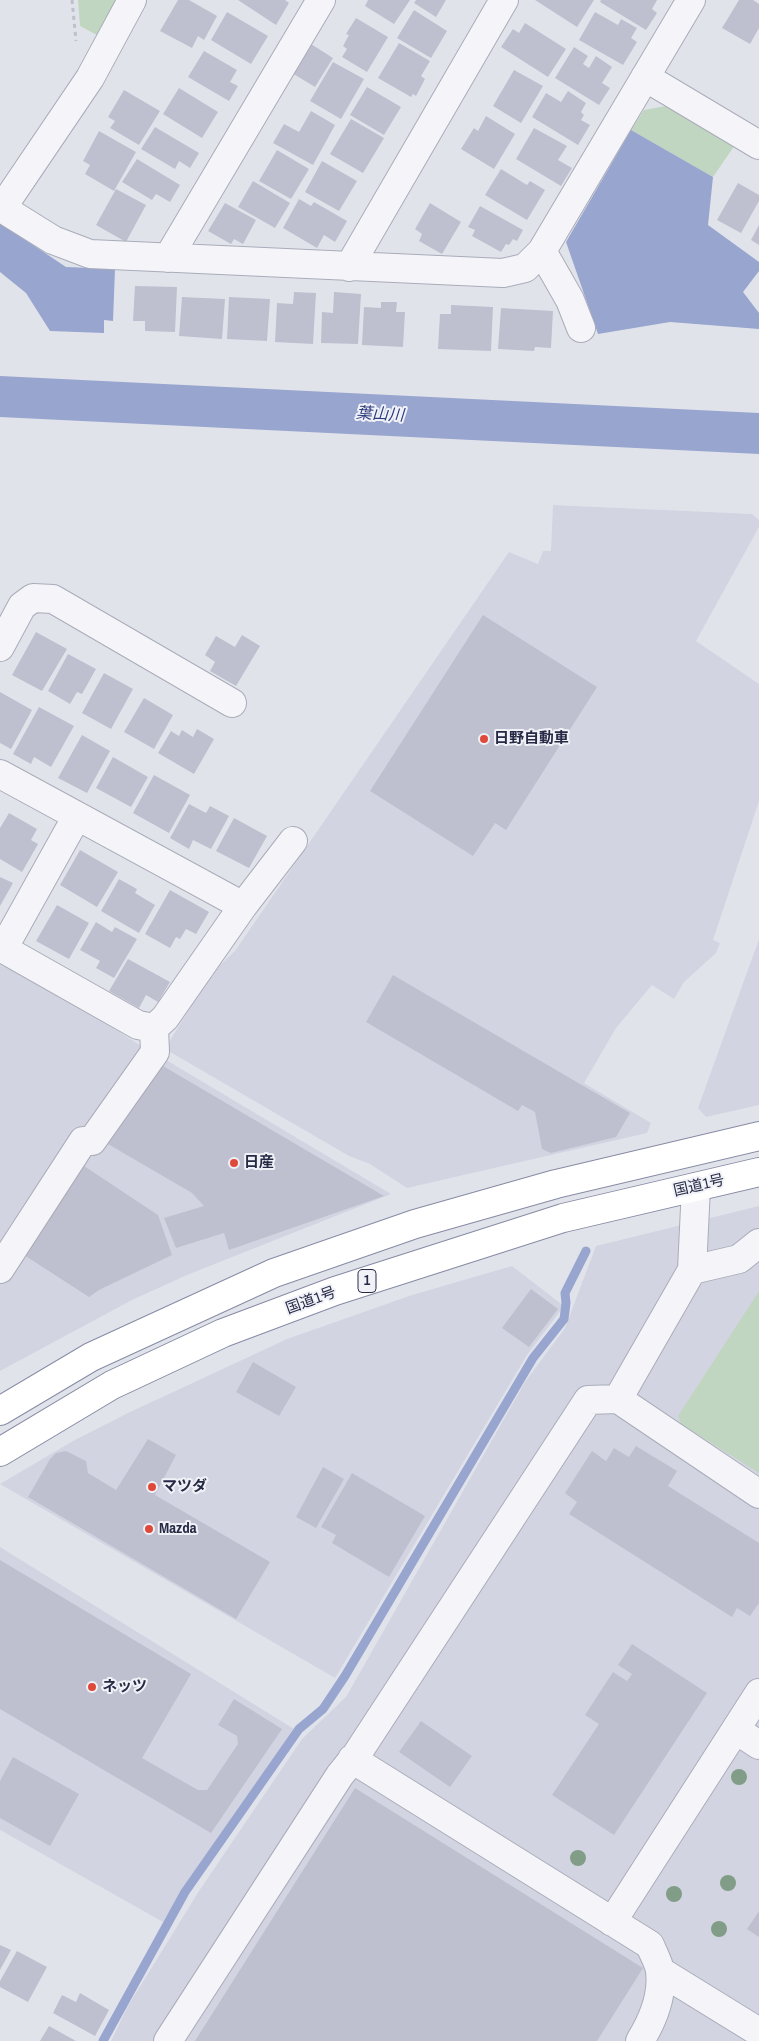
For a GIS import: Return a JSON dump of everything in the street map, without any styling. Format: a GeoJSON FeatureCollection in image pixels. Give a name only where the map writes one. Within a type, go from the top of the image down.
{"type":"FeatureCollection","features":[{"type":"Feature","properties":{"kind":"highway"},"geometry":{"type":"LineString","coordinates":[[0,1410],[91,1357],[274,1273],[415,1224],[556,1184],[759,1136]]}},
{"type":"Feature","properties":{"kind":"highway","name":"国道1号"},"geometry":{"type":"LineString","coordinates":[[0,1452],[112,1385],[223,1333],[335,1292],[563,1218],[759,1172]]}},
{"type":"Feature","properties":{"kind":"street"},"geometry":{"type":"LineString","coordinates":[[132,0],[90,78],[1,207],[53,240],[90,254],[502,273],[525,268],[542,251],[692,0]]}},
{"type":"Feature","properties":{"kind":"street"},"geometry":{"type":"LineString","coordinates":[[168,258],[321,0]]}},
{"type":"Feature","properties":{"kind":"street"},"geometry":{"type":"LineString","coordinates":[[349,267],[504,0]]}},
{"type":"Feature","properties":{"kind":"street"},"geometry":{"type":"LineString","coordinates":[[645,77],[759,145]]}},
{"type":"Feature","properties":{"kind":"street"},"geometry":{"type":"LineString","coordinates":[[542,251],[570,300],[581,328]]}},
{"type":"Feature","properties":{"kind":"street"},"geometry":{"type":"LineString","coordinates":[[0,647],[22,606],[33,598],[53,599],[232,703]]}},
{"type":"Feature","properties":{"kind":"street"},"geometry":{"type":"LineString","coordinates":[[0,774],[243,906]]}},
{"type":"Feature","properties":{"kind":"street"},"geometry":{"type":"LineString","coordinates":[[77,816],[2,948],[138,1024],[154,1028]]}},
{"type":"Feature","properties":{"kind":"street"},"geometry":{"type":"LineString","coordinates":[[154,1028],[165,1018],[243,906],[293,840]]}},
{"type":"Feature","properties":{"kind":"street"},"geometry":{"type":"LineString","coordinates":[[0,1269],[83,1141],[92,1141],[155,1052],[154,1028]]}},
{"type":"Feature","properties":{"kind":"street"},"geometry":{"type":"LineString","coordinates":[[618,1399],[692,1270],[696,1187]]}},
{"type":"Feature","properties":{"kind":"street"},"geometry":{"type":"LineString","coordinates":[[692,1270],[739,1259],[759,1242]]}},
{"type":"Feature","properties":{"kind":"street"},"geometry":{"type":"LineString","coordinates":[[168,2041],[340,1775],[352,1760],[588,1400],[618,1399],[759,1494]]}},
{"type":"Feature","properties":{"kind":"street"},"geometry":{"type":"LineString","coordinates":[[612,1922],[759,1693]]}},
{"type":"Feature","properties":{"kind":"street"},"geometry":{"type":"LineString","coordinates":[[736,1730],[759,1745]]}},
{"type":"Feature","properties":{"kind":"street"},"geometry":{"type":"LineString","coordinates":[[352,1760],[650,1946],[660,1971],[657,2008],[640,2041]]}},
{"type":"Feature","properties":{"kind":"street"},"geometry":{"type":"LineString","coordinates":[[660,1971],[759,2032]]}},
{"type":"Feature","properties":{"kind":"shaded area"},"geometry":{"type":"Polygon","coordinates":[[[553,505],[752,514],[759,520],[759,527],[696,641],[759,684],[759,801],[713,940],[720,943],[716,953],[684,982],[674,999],[652,985],[616,1028],[584,1083],[651,1123],[647,1133],[407,1188],[370,1164],[349,1156],[165,1049],[204,984],[213,976],[216,969],[235,951],[509,552],[538,564],[543,551],[551,551],[553,505]]]}},
{"type":"Feature","properties":{"kind":"shaded area"},"geometry":{"type":"Polygon","coordinates":[[[759,939],[759,1105],[706,1117],[698,1108],[759,939]]]}},
{"type":"Feature","properties":{"kind":"shaded area"},"geometry":{"type":"Polygon","coordinates":[[[0,965],[62,996],[146,1049],[0,1248],[0,965]]]}},
{"type":"Feature","properties":{"kind":"shaded area"},"geometry":{"type":"Polygon","coordinates":[[[161,1057],[391,1194],[187,1275],[132,1300],[0,1371],[0,1284],[94,1147],[161,1057]]]}},
{"type":"Feature","properties":{"kind":"shaded area"},"geometry":{"type":"Polygon","coordinates":[[[759,1206],[759,2041],[111,2041],[128,2006],[199,1891],[302,1739],[346,1697],[525,1382],[565,1328],[596,1246],[759,1206]]]}},
{"type":"Feature","properties":{"kind":"shaded area"},"geometry":{"type":"Polygon","coordinates":[[[512,1266],[564,1306],[527,1355],[335,1678],[0,1484],[73,1441],[128,1413],[287,1339],[412,1295],[512,1266]]]}},
{"type":"Feature","properties":{"kind":"shaded area"},"geometry":{"type":"Polygon","coordinates":[[[0,1547],[294,1729],[186,1883],[163,1922],[0,1830],[0,1547]]]}},
{"type":"Feature","properties":{"kind":"green space"},"geometry":{"type":"Polygon","coordinates":[[[78,0],[116,0],[97,35],[80,26],[78,0]]]}},
{"type":"Feature","properties":{"kind":"green space"},"geometry":{"type":"Polygon","coordinates":[[[666,106],[735,145],[713,177],[631,130],[644,110],[666,106]]]}},
{"type":"Feature","properties":{"kind":"green space"},"geometry":{"type":"Polygon","coordinates":[[[759,1291],[759,1473],[681,1424],[678,1416],[759,1291]]]}},
{"type":"Feature","properties":{"kind":"water"},"geometry":{"type":"Polygon","coordinates":[[[631,130],[713,177],[708,225],[759,262],[759,271],[743,292],[759,313],[759,329],[670,322],[598,334],[566,242],[631,130]]]}},
{"type":"Feature","properties":{"kind":"water"},"geometry":{"type":"Polygon","coordinates":[[[0,223],[66,267],[115,269],[113,321],[104,320],[104,333],[50,331],[26,293],[0,272],[0,223]]]}},
{"type":"Feature","properties":{"kind":"water","name":"葉山川"},"geometry":{"type":"Polygon","coordinates":[[[0,376],[759,413],[759,454],[0,417],[0,376]]]}},
{"type":"Feature","properties":{"kind":"building"},"geometry":{"type":"Polygon","coordinates":[[[178,0],[189,0],[217,16],[204,40],[198,36],[192,48],[160,31],[178,0]]]}},
{"type":"Feature","properties":{"kind":"building"},"geometry":{"type":"Polygon","coordinates":[[[238,0],[285,0],[289,3],[276,25],[238,0]]]}},
{"type":"Feature","properties":{"kind":"building"},"geometry":{"type":"Polygon","coordinates":[[[368,0],[410,0],[394,24],[365,6],[368,0]]]}},
{"type":"Feature","properties":{"kind":"building"},"geometry":{"type":"Polygon","coordinates":[[[416,0],[446,0],[436,17],[414,3],[416,0]]]}},
{"type":"Feature","properties":{"kind":"building"},"geometry":{"type":"Polygon","coordinates":[[[535,0],[594,0],[577,27],[535,0]]]}},
{"type":"Feature","properties":{"kind":"building"},"geometry":{"type":"Polygon","coordinates":[[[601,0],[657,0],[652,9],[657,13],[646,30],[600,2],[601,0]]]}},
{"type":"Feature","properties":{"kind":"building"},"geometry":{"type":"Polygon","coordinates":[[[739,0],[753,0],[759,4],[759,28],[750,44],[722,28],[739,0]]]}},
{"type":"Feature","properties":{"kind":"building"},"geometry":{"type":"Polygon","coordinates":[[[414,10],[447,31],[431,58],[397,38],[414,10]]]}},
{"type":"Feature","properties":{"kind":"building"},"geometry":{"type":"Polygon","coordinates":[[[227,12],[268,36],[251,64],[211,40],[227,12]]]}},
{"type":"Feature","properties":{"kind":"building"},"geometry":{"type":"Polygon","coordinates":[[[595,12],[618,25],[621,19],[637,28],[631,38],[637,42],[623,65],[579,40],[595,12]]]}},
{"type":"Feature","properties":{"kind":"building"},"geometry":{"type":"Polygon","coordinates":[[[356,18],[388,37],[367,72],[342,57],[347,49],[343,46],[349,35],[346,34],[356,18]]]}},
{"type":"Feature","properties":{"kind":"building"},"geometry":{"type":"Polygon","coordinates":[[[525,23],[566,49],[548,77],[501,47],[513,29],[519,33],[525,23]]]}},
{"type":"Feature","properties":{"kind":"building"},"geometry":{"type":"Polygon","coordinates":[[[399,43],[430,61],[421,76],[425,79],[416,96],[413,94],[411,97],[378,78],[399,43]]]}},
{"type":"Feature","properties":{"kind":"building"},"geometry":{"type":"Polygon","coordinates":[[[311,44],[333,58],[315,87],[292,73],[311,44]]]}},
{"type":"Feature","properties":{"kind":"building"},"geometry":{"type":"Polygon","coordinates":[[[574,47],[588,56],[583,64],[589,68],[596,56],[612,67],[602,83],[610,88],[599,105],[555,78],[574,47]]]}},
{"type":"Feature","properties":{"kind":"building"},"geometry":{"type":"Polygon","coordinates":[[[204,51],[237,70],[230,82],[238,86],[229,101],[188,77],[204,51]]]}},
{"type":"Feature","properties":{"kind":"building"},"geometry":{"type":"Polygon","coordinates":[[[333,62],[364,79],[341,119],[310,101],[333,62]]]}},
{"type":"Feature","properties":{"kind":"building"},"geometry":{"type":"Polygon","coordinates":[[[514,70],[543,86],[521,123],[493,106],[514,70]]]}},
{"type":"Feature","properties":{"kind":"building"},"geometry":{"type":"Polygon","coordinates":[[[367,87],[401,107],[384,135],[350,115],[367,87]]]}},
{"type":"Feature","properties":{"kind":"building"},"geometry":{"type":"Polygon","coordinates":[[[179,88],[218,112],[202,138],[163,114],[179,88]]]}},
{"type":"Feature","properties":{"kind":"building"},"geometry":{"type":"Polygon","coordinates":[[[124,90],[160,111],[139,145],[110,128],[115,121],[108,117],[124,90]]]}},
{"type":"Feature","properties":{"kind":"building"},"geometry":{"type":"Polygon","coordinates":[[[568,91],[586,103],[581,112],[584,115],[581,120],[590,125],[578,145],[532,117],[546,93],[561,102],[568,91]]]}},
{"type":"Feature","properties":{"kind":"building"},"geometry":{"type":"Polygon","coordinates":[[[311,111],[335,125],[313,165],[273,143],[284,124],[299,132],[311,111]]]}},
{"type":"Feature","properties":{"kind":"building"},"geometry":{"type":"Polygon","coordinates":[[[486,116],[515,134],[494,169],[461,149],[474,128],[478,131],[486,116]]]}},
{"type":"Feature","properties":{"kind":"building"},"geometry":{"type":"Polygon","coordinates":[[[351,119],[384,138],[363,173],[330,154],[351,119]]]}},
{"type":"Feature","properties":{"kind":"building"},"geometry":{"type":"Polygon","coordinates":[[[155,127],[199,153],[190,168],[179,161],[175,169],[141,149],[155,127]]]}},
{"type":"Feature","properties":{"kind":"building"},"geometry":{"type":"Polygon","coordinates":[[[534,128],[567,146],[558,160],[572,168],[561,186],[516,159],[534,128]]]}},
{"type":"Feature","properties":{"kind":"building"},"geometry":{"type":"Polygon","coordinates":[[[99,131],[136,152],[114,191],[85,174],[90,165],[83,161],[99,131]]]}},
{"type":"Feature","properties":{"kind":"building"},"geometry":{"type":"Polygon","coordinates":[[[277,150],[309,169],[291,199],[259,181],[277,150]]]}},
{"type":"Feature","properties":{"kind":"building"},"geometry":{"type":"Polygon","coordinates":[[[137,159],[180,185],[170,202],[156,194],[152,200],[122,182],[137,159]]]}},
{"type":"Feature","properties":{"kind":"building"},"geometry":{"type":"Polygon","coordinates":[[[322,161],[357,181],[339,211],[305,192],[322,161]]]}},
{"type":"Feature","properties":{"kind":"building"},"geometry":{"type":"Polygon","coordinates":[[[501,169],[527,185],[530,181],[545,190],[527,220],[485,195],[501,169]]]}},
{"type":"Feature","properties":{"kind":"building"},"geometry":{"type":"Polygon","coordinates":[[[253,181],[290,203],[275,228],[238,207],[253,181]]]}},
{"type":"Feature","properties":{"kind":"building"},"geometry":{"type":"Polygon","coordinates":[[[738,183],[759,195],[759,201],[741,233],[717,220],[738,183]]]}},
{"type":"Feature","properties":{"kind":"building"},"geometry":{"type":"Polygon","coordinates":[[[116,189],[146,205],[126,242],[96,225],[116,189]]]}},
{"type":"Feature","properties":{"kind":"building"},"geometry":{"type":"Polygon","coordinates":[[[299,199],[311,206],[314,202],[347,221],[335,242],[324,235],[317,248],[283,228],[299,199]]]}},
{"type":"Feature","properties":{"kind":"building"},"geometry":{"type":"Polygon","coordinates":[[[225,203],[256,220],[243,244],[234,239],[231,244],[208,231],[225,203]]]}},
{"type":"Feature","properties":{"kind":"building"},"geometry":{"type":"Polygon","coordinates":[[[430,203],[461,222],[442,254],[419,241],[422,234],[415,229],[430,203]]]}},
{"type":"Feature","properties":{"kind":"building"},"geometry":{"type":"Polygon","coordinates":[[[480,206],[523,230],[517,241],[513,239],[509,245],[506,244],[501,252],[472,236],[475,230],[468,227],[480,206]]]}},
{"type":"Feature","properties":{"kind":"building"},"geometry":{"type":"Polygon","coordinates":[[[759,225],[759,245],[751,240],[759,225]]]}},
{"type":"Feature","properties":{"kind":"building"},"geometry":{"type":"Polygon","coordinates":[[[135,286],[177,287],[175,332],[145,331],[145,321],[133,321],[135,286]]]}},
{"type":"Feature","properties":{"kind":"building"},"geometry":{"type":"Polygon","coordinates":[[[294,292],[316,293],[313,344],[275,342],[277,303],[293,304],[294,292]]]}},
{"type":"Feature","properties":{"kind":"building"},"geometry":{"type":"Polygon","coordinates":[[[334,292],[361,294],[358,344],[321,343],[322,312],[333,313],[334,292]]]}},
{"type":"Feature","properties":{"kind":"building"},"geometry":{"type":"Polygon","coordinates":[[[182,297],[225,299],[222,339],[179,336],[182,297]]]}},
{"type":"Feature","properties":{"kind":"building"},"geometry":{"type":"Polygon","coordinates":[[[229,297],[270,299],[267,341],[227,339],[229,297]]]}},
{"type":"Feature","properties":{"kind":"building"},"geometry":{"type":"Polygon","coordinates":[[[381,302],[397,302],[396,312],[405,312],[403,347],[362,345],[364,307],[381,308],[381,302]]]}},
{"type":"Feature","properties":{"kind":"building"},"geometry":{"type":"Polygon","coordinates":[[[451,305],[493,307],[491,351],[438,349],[440,314],[451,314],[451,305]]]}},
{"type":"Feature","properties":{"kind":"building"},"geometry":{"type":"Polygon","coordinates":[[[501,308],[553,311],[551,348],[535,347],[534,351],[498,349],[501,308]]]}},
{"type":"Feature","properties":{"kind":"building","name":"日野自動車"},"geometry":{"type":"Polygon","coordinates":[[[483,615],[597,687],[506,830],[495,823],[473,856],[370,791],[483,615]]]}},
{"type":"Feature","properties":{"kind":"building"},"geometry":{"type":"Polygon","coordinates":[[[36,632],[67,649],[42,691],[12,675],[36,632]]]}},
{"type":"Feature","properties":{"kind":"building"},"geometry":{"type":"Polygon","coordinates":[[[242,635],[260,646],[236,686],[210,671],[215,662],[205,655],[216,636],[235,647],[242,635]]]}},
{"type":"Feature","properties":{"kind":"building"},"geometry":{"type":"Polygon","coordinates":[[[68,654],[96,669],[82,694],[77,692],[70,704],[48,691],[68,654]]]}},
{"type":"Feature","properties":{"kind":"building"},"geometry":{"type":"Polygon","coordinates":[[[104,673],[133,689],[111,729],[82,713],[104,673]]]}},
{"type":"Feature","properties":{"kind":"building"},"geometry":{"type":"Polygon","coordinates":[[[0,692],[32,710],[11,749],[0,743],[0,692]]]}},
{"type":"Feature","properties":{"kind":"building"},"geometry":{"type":"Polygon","coordinates":[[[144,698],[173,715],[154,749],[124,732],[144,698]]]}},
{"type":"Feature","properties":{"kind":"building"},"geometry":{"type":"Polygon","coordinates":[[[39,707],[74,726],[51,767],[34,757],[31,764],[13,754],[39,707]]]}},
{"type":"Feature","properties":{"kind":"building"},"geometry":{"type":"Polygon","coordinates":[[[197,729],[214,739],[194,774],[158,753],[171,731],[179,736],[182,730],[193,737],[197,729]]]}},
{"type":"Feature","properties":{"kind":"building"},"geometry":{"type":"Polygon","coordinates":[[[82,735],[110,751],[87,793],[58,778],[82,735]]]}},
{"type":"Feature","properties":{"kind":"building"},"geometry":{"type":"Polygon","coordinates":[[[113,757],[148,777],[131,807],[96,788],[113,757]]]}},
{"type":"Feature","properties":{"kind":"building"},"geometry":{"type":"Polygon","coordinates":[[[154,775],[190,795],[169,833],[133,813],[154,775]]]}},
{"type":"Feature","properties":{"kind":"building"},"geometry":{"type":"Polygon","coordinates":[[[189,804],[206,813],[210,806],[229,816],[211,849],[193,840],[189,849],[170,838],[189,804]]]}},
{"type":"Feature","properties":{"kind":"building"},"geometry":{"type":"Polygon","coordinates":[[[9,813],[37,829],[31,840],[38,844],[22,872],[0,859],[0,828],[9,813]]]}},
{"type":"Feature","properties":{"kind":"building"},"geometry":{"type":"Polygon","coordinates":[[[234,818],[267,836],[249,868],[216,851],[234,818]]]}},
{"type":"Feature","properties":{"kind":"building"},"geometry":{"type":"Polygon","coordinates":[[[80,850],[118,872],[97,907],[60,885],[80,850]]]}},
{"type":"Feature","properties":{"kind":"building"},"geometry":{"type":"Polygon","coordinates":[[[0,877],[13,883],[0,906],[0,877]]]}},
{"type":"Feature","properties":{"kind":"building"},"geometry":{"type":"Polygon","coordinates":[[[119,879],[137,889],[135,893],[155,905],[139,933],[101,911],[119,879]]]}},
{"type":"Feature","properties":{"kind":"building"},"geometry":{"type":"Polygon","coordinates":[[[170,890],[209,912],[196,934],[186,929],[180,939],[176,937],[170,948],[145,934],[170,890]]]}},
{"type":"Feature","properties":{"kind":"building"},"geometry":{"type":"Polygon","coordinates":[[[57,905],[89,923],[69,959],[36,941],[57,905]]]}},
{"type":"Feature","properties":{"kind":"building"},"geometry":{"type":"Polygon","coordinates":[[[96,922],[112,932],[115,927],[137,939],[114,978],[96,968],[100,961],[80,950],[96,922]]]}},
{"type":"Feature","properties":{"kind":"building"},"geometry":{"type":"Polygon","coordinates":[[[128,959],[170,982],[158,1002],[146,995],[139,1008],[109,991],[128,959]]]}},
{"type":"Feature","properties":{"kind":"building"},"geometry":{"type":"Polygon","coordinates":[[[393,975],[630,1113],[616,1137],[551,1153],[542,1149],[535,1112],[522,1105],[518,1111],[366,1022],[393,975]]]}},
{"type":"Feature","properties":{"kind":"building","name":"日産"},"geometry":{"type":"Polygon","coordinates":[[[158,1063],[384,1196],[229,1250],[224,1233],[176,1248],[164,1218],[204,1206],[192,1193],[108,1144],[158,1063]]]}},
{"type":"Feature","properties":{"kind":"building"},"geometry":{"type":"Polygon","coordinates":[[[84,1166],[158,1215],[172,1255],[99,1290],[89,1297],[24,1255],[84,1166]]]}},
{"type":"Feature","properties":{"kind":"building"},"geometry":{"type":"Polygon","coordinates":[[[531,1289],[558,1309],[529,1347],[502,1328],[531,1289]]]}},
{"type":"Feature","properties":{"kind":"building"},"geometry":{"type":"Polygon","coordinates":[[[253,1362],[296,1387],[279,1416],[236,1392],[253,1362]]]}},
{"type":"Feature","properties":{"kind":"building","name":"Mazda"},"geometry":{"type":"Polygon","coordinates":[[[148,1439],[176,1455],[155,1495],[270,1562],[236,1619],[28,1497],[50,1459],[56,1453],[66,1451],[86,1461],[88,1473],[116,1490],[148,1439]]]}},
{"type":"Feature","properties":{"kind":"building"},"geometry":{"type":"Polygon","coordinates":[[[636,1446],[677,1471],[668,1486],[759,1543],[759,1603],[750,1616],[737,1608],[732,1617],[569,1514],[577,1502],[565,1493],[592,1451],[606,1461],[614,1448],[629,1457],[636,1446]]]}},
{"type":"Feature","properties":{"kind":"building"},"geometry":{"type":"Polygon","coordinates":[[[323,1467],[344,1479],[316,1528],[296,1517],[323,1467]]]}},
{"type":"Feature","properties":{"kind":"building"},"geometry":{"type":"Polygon","coordinates":[[[352,1473],[425,1516],[389,1577],[332,1543],[336,1535],[321,1527],[352,1473]]]}},
{"type":"Feature","properties":{"kind":"building","name":"ネッツ"},"geometry":{"type":"Polygon","coordinates":[[[0,1560],[191,1674],[142,1758],[198,1790],[207,1790],[238,1744],[237,1736],[218,1725],[234,1699],[282,1729],[211,1833],[0,1709],[0,1560]]]}},
{"type":"Feature","properties":{"kind":"building"},"geometry":{"type":"Polygon","coordinates":[[[632,1644],[707,1693],[614,1835],[552,1795],[599,1724],[585,1715],[613,1672],[627,1681],[632,1674],[618,1665],[632,1644]]]}},
{"type":"Feature","properties":{"kind":"building"},"geometry":{"type":"Polygon","coordinates":[[[421,1721],[472,1756],[450,1787],[399,1752],[421,1721]]]}},
{"type":"Feature","properties":{"kind":"building"},"geometry":{"type":"Polygon","coordinates":[[[13,1757],[79,1794],[50,1846],[0,1818],[0,1781],[13,1757]]]}},
{"type":"Feature","properties":{"kind":"building"},"geometry":{"type":"Polygon","coordinates":[[[355,1788],[643,1968],[597,2041],[195,2041],[355,1788]]]}},
{"type":"Feature","properties":{"kind":"building"},"geometry":{"type":"Polygon","coordinates":[[[759,1911],[759,1937],[747,1929],[759,1911]]]}},
{"type":"Feature","properties":{"kind":"building"},"geometry":{"type":"Polygon","coordinates":[[[0,1945],[11,1950],[0,1970],[0,1945]]]}},
{"type":"Feature","properties":{"kind":"building"},"geometry":{"type":"Polygon","coordinates":[[[17,1951],[47,1967],[28,2002],[0,1987],[0,1981],[17,1951]]]}},
{"type":"Feature","properties":{"kind":"building"},"geometry":{"type":"Polygon","coordinates":[[[80,1993],[109,2010],[95,2036],[53,2013],[62,1995],[76,2002],[80,1993]]]}},
{"type":"Feature","properties":{"kind":"building"},"geometry":{"type":"Polygon","coordinates":[[[49,2026],[76,2041],[40,2041],[49,2026]]]}},
{"type":"Feature","properties":{"kind":"waterway"},"geometry":{"type":"LineString","coordinates":[[103,2041],[185,1892],[299,1729],[323,1709],[345,1676],[533,1358],[564,1319],[565,1293],[586,1251]]}},
{"type":"Feature","properties":{"kind":"place","name":"日野自動車"},"geometry":{"type":"Point","coordinates":[484,739]}},
{"type":"Feature","properties":{"kind":"place","name":"日産"},"geometry":{"type":"Point","coordinates":[234,1163]}},
{"type":"Feature","properties":{"kind":"place","name":"マツダ"},"geometry":{"type":"Point","coordinates":[152,1487]}},
{"type":"Feature","properties":{"kind":"place","name":"Mazda"},"geometry":{"type":"Point","coordinates":[149,1529]}},
{"type":"Feature","properties":{"kind":"place","name":"ネッツ"},"geometry":{"type":"Point","coordinates":[92,1687]}}]}
